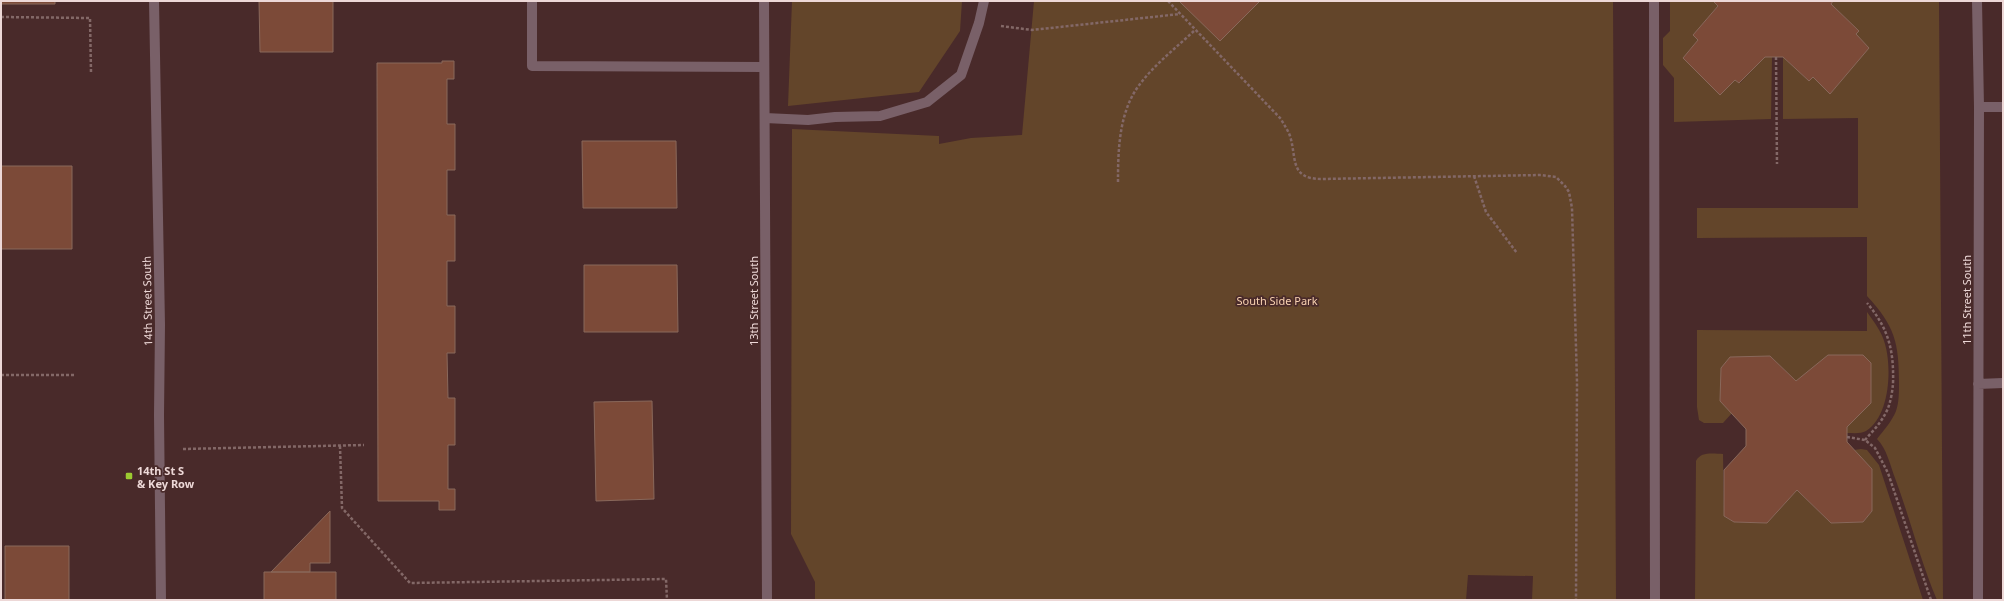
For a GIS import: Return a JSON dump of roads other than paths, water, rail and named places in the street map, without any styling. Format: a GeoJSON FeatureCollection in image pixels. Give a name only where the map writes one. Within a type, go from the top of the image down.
{"type":"FeatureCollection","features":[{"type":"Feature","properties":{"kind":"street","name":"14th Street South"},"geometry":{"type":"LineString","coordinates":[[154,1],[160,324],[159,449],[161,600]]}},
{"type":"Feature","properties":{"kind":"street"},"geometry":{"type":"LineString","coordinates":[[532,1],[532,66],[764,67]]}},
{"type":"Feature","properties":{"kind":"street","name":"13th Street South"},"geometry":{"type":"LineString","coordinates":[[764,1],[767,600]]}},
{"type":"Feature","properties":{"kind":"street"},"geometry":{"type":"LineString","coordinates":[[765,118],[808,120],[835,117],[880,116],[927,102],[961,75],[979,23],[984,1]]}},
{"type":"Feature","properties":{"kind":"street"},"geometry":{"type":"LineString","coordinates":[[1654,1],[1655,600]]}},
{"type":"Feature","properties":{"kind":"street","name":"11th Street South"},"geometry":{"type":"LineString","coordinates":[[1977,1],[1979,107],[1978,600]]}},
{"type":"Feature","properties":{"kind":"street"},"geometry":{"type":"LineString","coordinates":[[1979,107],[2003,107]]}},
{"type":"Feature","properties":{"kind":"street"},"geometry":{"type":"LineString","coordinates":[[1978,384],[2003,383]]}},
{"type":"Feature","properties":{"kind":"place","name":"14th St S & Key Row"},"geometry":{"type":"Point","coordinates":[129,476]}},
{"type":"Feature","properties":{"kind":"park label","name":"South Side Park"},"geometry":{"type":"Point","coordinates":[1277,300]}}]}
